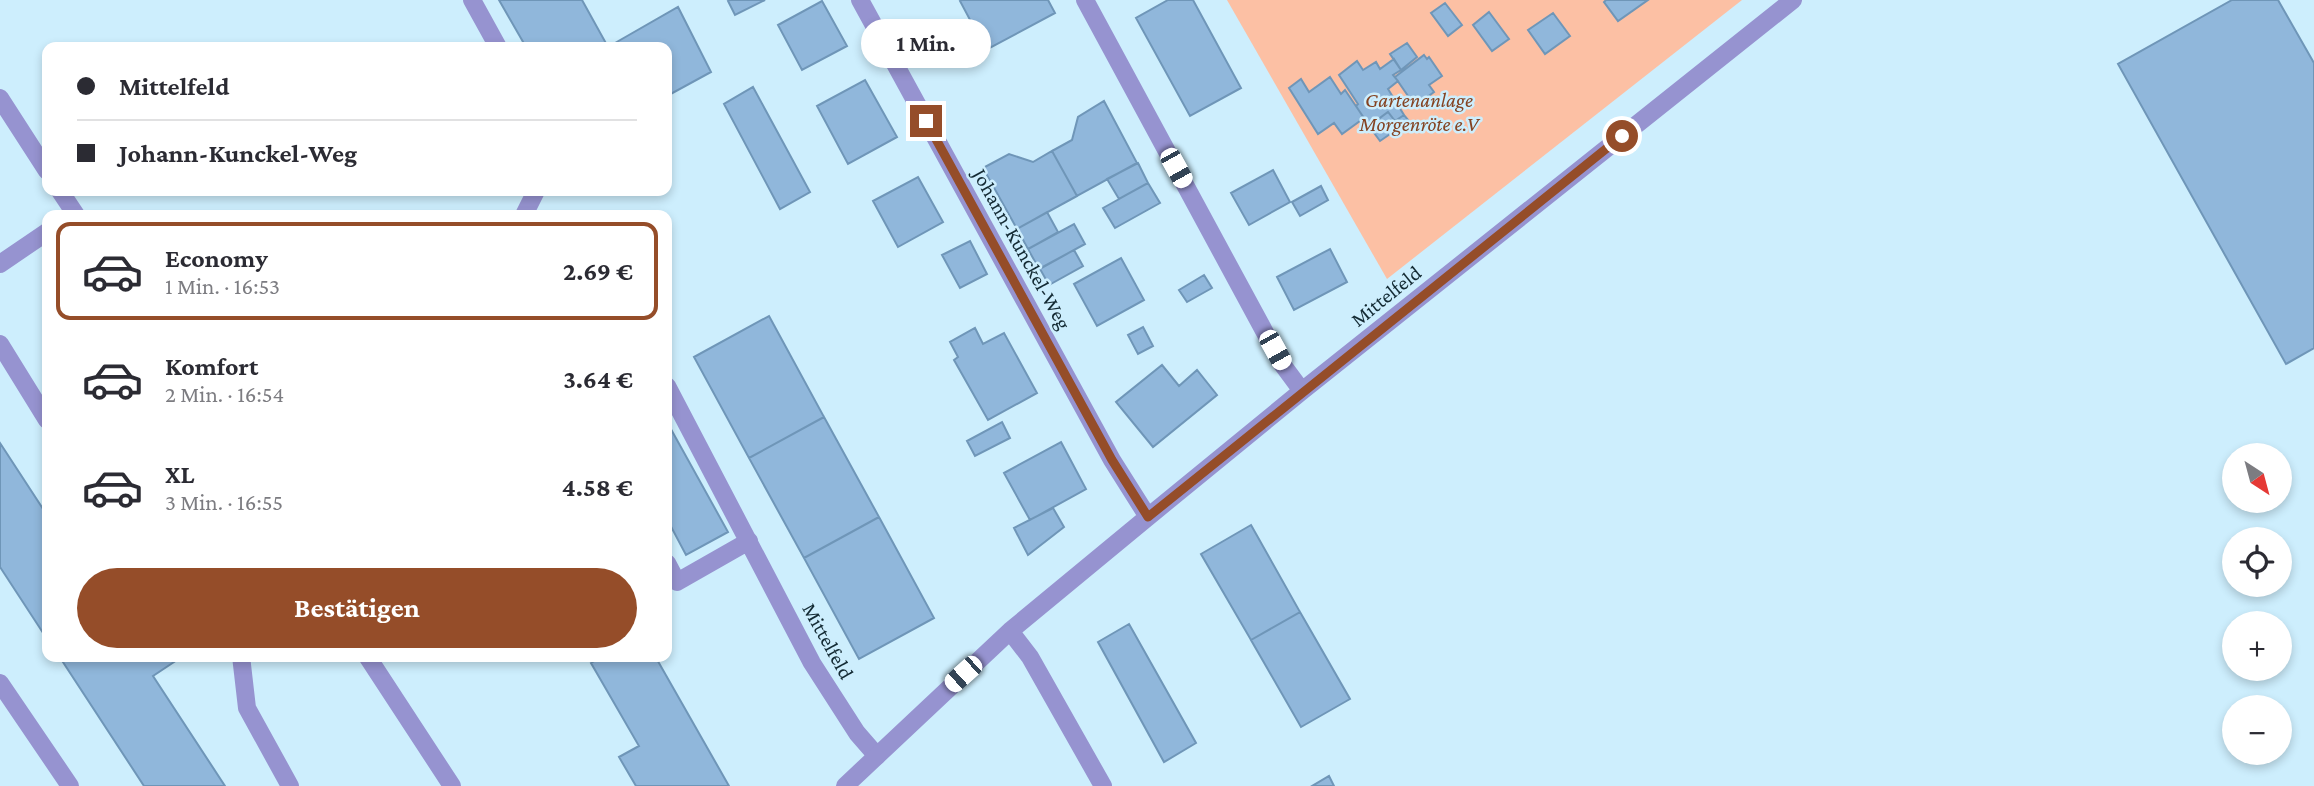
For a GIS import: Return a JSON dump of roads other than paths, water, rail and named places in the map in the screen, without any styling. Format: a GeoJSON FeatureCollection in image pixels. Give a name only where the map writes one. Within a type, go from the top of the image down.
{"type":"FeatureCollection","features":[{"type":"Feature","properties":{"kind":"street"},"geometry":{"type":"LineString","coordinates":[[472,0],[495,42]]}},
{"type":"Feature","properties":{"kind":"street","name":"Johann-Kunckel-Weg"},"geometry":{"type":"LineString","coordinates":[[860,0],[1112,460],[1148,517]]}},
{"type":"Feature","properties":{"kind":"street"},"geometry":{"type":"LineString","coordinates":[[1085,0],[1282,364],[1303,391]]}},
{"type":"Feature","properties":{"kind":"street","name":"Mittelfeld"},"geometry":{"type":"LineString","coordinates":[[845,786],[1010,631],[1303,391],[1793,0]]}},
{"type":"Feature","properties":{"kind":"street"},"geometry":{"type":"LineString","coordinates":[[0,98],[42,163]]}},
{"type":"Feature","properties":{"kind":"street"},"geometry":{"type":"LineString","coordinates":[[0,264],[42,235]]}},
{"type":"Feature","properties":{"kind":"street"},"geometry":{"type":"LineString","coordinates":[[0,344],[42,412]]}},
{"type":"Feature","properties":{"kind":"street","name":"Mittelfeld"},"geometry":{"type":"LineString","coordinates":[[672,395],[812,663],[857,733],[877,756]]}},
{"type":"Feature","properties":{"kind":"street"},"geometry":{"type":"LineString","coordinates":[[672,573],[677,582],[749,541]]}},
{"type":"Feature","properties":{"kind":"street"},"geometry":{"type":"LineString","coordinates":[[1010,631],[1030,657],[1103,786]]}},
{"type":"Feature","properties":{"kind":"street"},"geometry":{"type":"LineString","coordinates":[[242,662],[247,708],[290,786]]}},
{"type":"Feature","properties":{"kind":"street"},"geometry":{"type":"LineString","coordinates":[[371,662],[452,786]]}},
{"type":"Feature","properties":{"kind":"street"},"geometry":{"type":"LineString","coordinates":[[0,683],[69,786]]}},
{"type":"Feature","properties":{"kind":"park label","name":"Gartenanlage Morgenröte e.V"},"geometry":{"type":"Point","coordinates":[1419,112]}}]}
